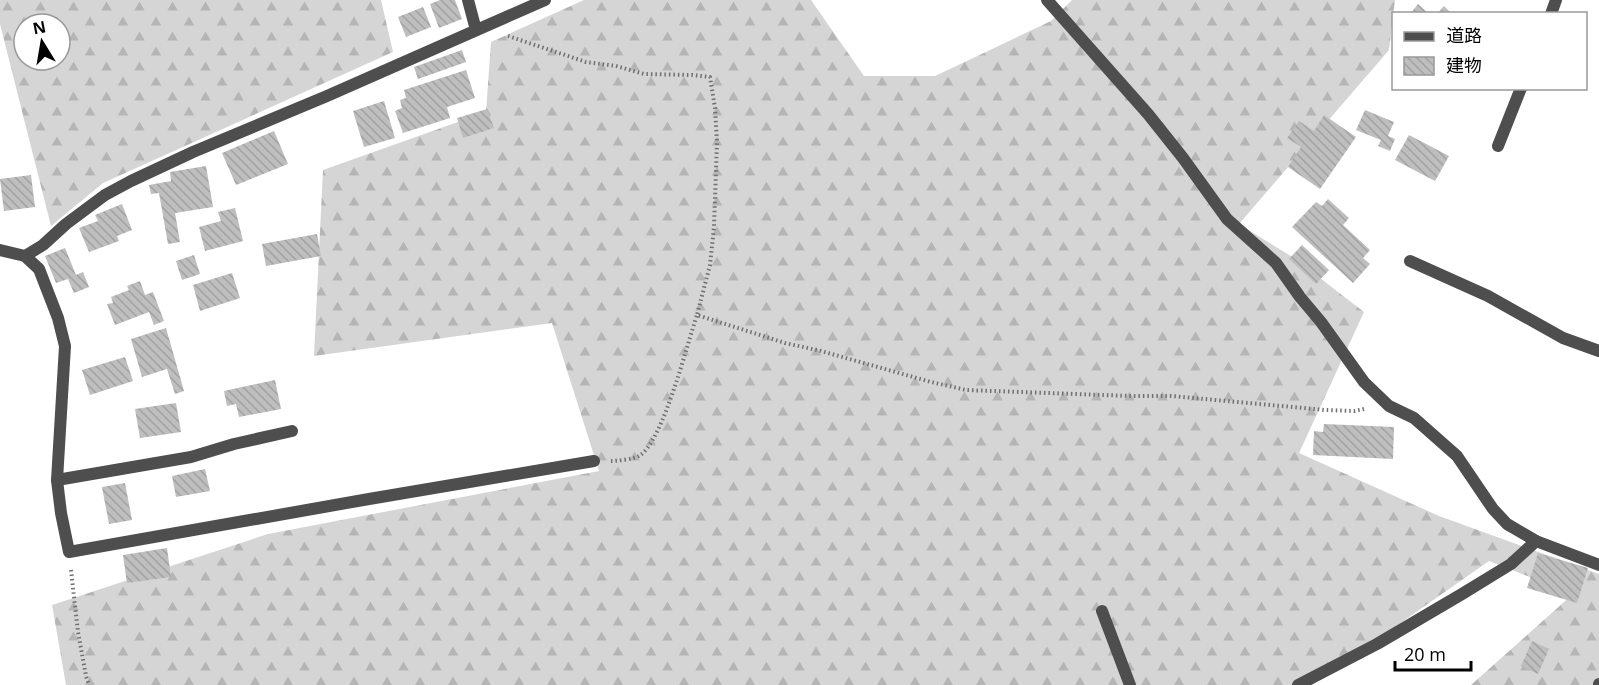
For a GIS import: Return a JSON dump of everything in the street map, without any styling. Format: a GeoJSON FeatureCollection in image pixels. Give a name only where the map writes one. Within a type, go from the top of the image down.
{"type":"FeatureCollection","features":[{"type":"Feature","properties":{"kind":"street"},"geometry":{"type":"LineString","coordinates":[[468,0],[476,30]]}},
{"type":"Feature","properties":{"kind":"street"},"geometry":{"type":"LineString","coordinates":[[25,256],[43,245],[105,195],[131,181],[545,0]]}},
{"type":"Feature","properties":{"kind":"street"},"geometry":{"type":"LineString","coordinates":[[1047,0],[1148,114],[1227,219],[1276,263],[1364,382],[1389,406],[1414,418],[1457,456],[1492,509],[1507,524],[1536,541],[1599,565]]}},
{"type":"Feature","properties":{"kind":"street"},"geometry":{"type":"LineString","coordinates":[[1498,146],[1520,90]]}},
{"type":"Feature","properties":{"kind":"street"},"geometry":{"type":"LineString","coordinates":[[0,250],[25,256],[39,269],[58,318],[65,346],[57,480],[69,552],[594,461]]}},
{"type":"Feature","properties":{"kind":"street"},"geometry":{"type":"LineString","coordinates":[[1410,261],[1488,296],[1563,338],[1599,351]]}},
{"type":"Feature","properties":{"kind":"street"},"geometry":{"type":"LineString","coordinates":[[57,480],[191,457],[234,444],[292,431]]}},
{"type":"Feature","properties":{"kind":"street"},"geometry":{"type":"LineString","coordinates":[[1299,685],[1377,644],[1511,564],[1536,541]]}},
{"type":"Feature","properties":{"kind":"street"},"geometry":{"type":"LineString","coordinates":[[1102,611],[1130,685]]}},
{"type":"Feature","properties":{"kind":"path"},"geometry":{"type":"LineString","coordinates":[[476,30],[505,36],[586,62],[616,66],[644,74],[710,77],[717,142],[714,227],[710,265],[697,315],[655,437],[639,456],[616,461],[594,461]]}},
{"type":"Feature","properties":{"kind":"path"},"geometry":{"type":"LineString","coordinates":[[697,315],[785,343],[966,390],[1172,396],[1325,410],[1354,411],[1389,406]]}},
{"type":"Feature","properties":{"kind":"path"},"geometry":{"type":"LineString","coordinates":[[69,552],[78,632],[89,685]]}},
{"type":"Feature","properties":{"kind":"green space"},"geometry":{"type":"Polygon","coordinates":[[[0,0],[381,0],[393,52],[103,183],[51,226],[12,72],[72,72],[72,12],[12,12],[12,72],[0,24],[0,0]]]}},
{"type":"Feature","properties":{"kind":"green space"},"geometry":{"type":"Polygon","coordinates":[[[584,0],[811,0],[864,76],[935,76],[1051,21],[1072,0],[1395,0],[1389,50],[1239,224],[1294,258],[1364,312],[1299,453],[1439,516],[1599,574],[1599,685],[1471,685],[1573,594],[1489,561],[1312,685],[66,685],[52,605],[268,534],[599,471],[552,323],[314,356],[323,170],[486,112],[491,42],[584,0]]]}},
{"type":"Feature","properties":{"kind":"building"},"geometry":{"type":"Polygon","coordinates":[[[440,0],[455,0],[462,19],[439,28],[430,4],[440,0]]]}},
{"type":"Feature","properties":{"kind":"building"},"geometry":{"type":"Polygon","coordinates":[[[1418,4],[1427,12],[1412,12],[1418,4]]]}},
{"type":"Feature","properties":{"kind":"building"},"geometry":{"type":"Polygon","coordinates":[[[1444,6],[1450,12],[1439,12],[1444,6]]]}},
{"type":"Feature","properties":{"kind":"building"},"geometry":{"type":"Polygon","coordinates":[[[423,7],[431,27],[406,37],[398,17],[423,7]]]}},
{"type":"Feature","properties":{"kind":"building"},"geometry":{"type":"Polygon","coordinates":[[[462,50],[466,62],[418,79],[414,67],[462,50]]]}},
{"type":"Feature","properties":{"kind":"building"},"geometry":{"type":"Polygon","coordinates":[[[466,70],[475,98],[447,107],[450,118],[403,133],[395,111],[402,108],[400,100],[406,98],[404,90],[466,70]]]}},
{"type":"Feature","properties":{"kind":"building"},"geometry":{"type":"Polygon","coordinates":[[[384,101],[395,138],[364,147],[353,111],[384,101]]]}},
{"type":"Feature","properties":{"kind":"building"},"geometry":{"type":"Polygon","coordinates":[[[487,109],[494,128],[463,138],[457,118],[487,109]]]}},
{"type":"Feature","properties":{"kind":"building"},"geometry":{"type":"Polygon","coordinates":[[[1365,110],[1394,122],[1388,136],[1395,139],[1390,151],[1378,146],[1381,140],[1356,130],[1365,110]]]}},
{"type":"Feature","properties":{"kind":"building"},"geometry":{"type":"Polygon","coordinates":[[[1324,115],[1356,137],[1320,189],[1288,167],[1301,147],[1287,138],[1299,121],[1314,131],[1324,115]]]}},
{"type":"Feature","properties":{"kind":"building"},"geometry":{"type":"Polygon","coordinates":[[[274,131],[288,164],[236,185],[222,153],[274,131]]]}},
{"type":"Feature","properties":{"kind":"building"},"geometry":{"type":"Polygon","coordinates":[[[1409,135],[1449,156],[1435,181],[1395,160],[1409,135]]]}},
{"type":"Feature","properties":{"kind":"building"},"geometry":{"type":"Polygon","coordinates":[[[206,166],[213,207],[175,213],[180,242],[168,244],[159,193],[151,194],[149,185],[171,181],[170,172],[206,166]]]}},
{"type":"Feature","properties":{"kind":"building"},"geometry":{"type":"Polygon","coordinates":[[[31,175],[35,207],[4,211],[0,179],[31,175]]]}},
{"type":"Feature","properties":{"kind":"building"},"geometry":{"type":"Polygon","coordinates":[[[1328,199],[1349,218],[1343,225],[1370,250],[1363,258],[1370,264],[1353,283],[1292,227],[1316,202],[1322,206],[1328,199]]]}},
{"type":"Feature","properties":{"kind":"building"},"geometry":{"type":"Polygon","coordinates":[[[122,204],[132,230],[117,236],[119,241],[89,252],[79,228],[98,221],[95,215],[122,204]]]}},
{"type":"Feature","properties":{"kind":"building"},"geometry":{"type":"Polygon","coordinates":[[[235,208],[243,241],[205,251],[199,227],[221,221],[218,212],[235,208]]]}},
{"type":"Feature","properties":{"kind":"building"},"geometry":{"type":"Polygon","coordinates":[[[317,234],[321,256],[266,266],[262,244],[317,234]]]}},
{"type":"Feature","properties":{"kind":"building"},"geometry":{"type":"Polygon","coordinates":[[[1302,245],[1329,270],[1316,284],[1289,259],[1302,245]]]}},
{"type":"Feature","properties":{"kind":"building"},"geometry":{"type":"Polygon","coordinates":[[[65,248],[76,275],[83,272],[89,287],[74,293],[68,279],[56,283],[45,256],[65,248]]]}},
{"type":"Feature","properties":{"kind":"building"},"geometry":{"type":"Polygon","coordinates":[[[194,255],[200,274],[182,280],[176,261],[194,255]]]}},
{"type":"Feature","properties":{"kind":"building"},"geometry":{"type":"Polygon","coordinates":[[[232,273],[240,298],[200,311],[193,285],[232,273]]]}},
{"type":"Feature","properties":{"kind":"building"},"geometry":{"type":"Polygon","coordinates":[[[140,281],[145,295],[153,292],[164,321],[154,325],[149,312],[115,325],[107,304],[113,303],[111,297],[129,290],[127,286],[140,281]]]}},
{"type":"Feature","properties":{"kind":"building"},"geometry":{"type":"Polygon","coordinates":[[[166,328],[184,391],[175,394],[167,369],[142,377],[131,339],[166,328]]]}},
{"type":"Feature","properties":{"kind":"building"},"geometry":{"type":"Polygon","coordinates":[[[125,357],[133,381],[90,395],[82,370],[125,357]]]}},
{"type":"Feature","properties":{"kind":"building"},"geometry":{"type":"Polygon","coordinates":[[[275,380],[281,409],[239,417],[236,404],[227,406],[224,391],[275,380]]]}},
{"type":"Feature","properties":{"kind":"building"},"geometry":{"type":"Polygon","coordinates":[[[176,403],[181,432],[140,438],[135,409],[176,403]]]}},
{"type":"Feature","properties":{"kind":"building"},"geometry":{"type":"Polygon","coordinates":[[[1324,424],[1394,427],[1393,459],[1313,455],[1314,431],[1323,432],[1324,424]]]}},
{"type":"Feature","properties":{"kind":"building"},"geometry":{"type":"Polygon","coordinates":[[[205,469],[210,491],[176,497],[172,476],[205,469]]]}},
{"type":"Feature","properties":{"kind":"building"},"geometry":{"type":"Polygon","coordinates":[[[125,483],[132,520],[109,524],[102,487],[125,483]]]}},
{"type":"Feature","properties":{"kind":"building"},"geometry":{"type":"Polygon","coordinates":[[[167,548],[171,577],[127,583],[123,555],[167,548]]]}},
{"type":"Feature","properties":{"kind":"building"},"geometry":{"type":"Polygon","coordinates":[[[1538,553],[1588,568],[1577,603],[1527,588],[1538,553]]]}},
{"type":"Feature","properties":{"kind":"building"},"geometry":{"type":"Polygon","coordinates":[[[1532,641],[1549,649],[1538,674],[1521,666],[1532,641]]]}}]}
